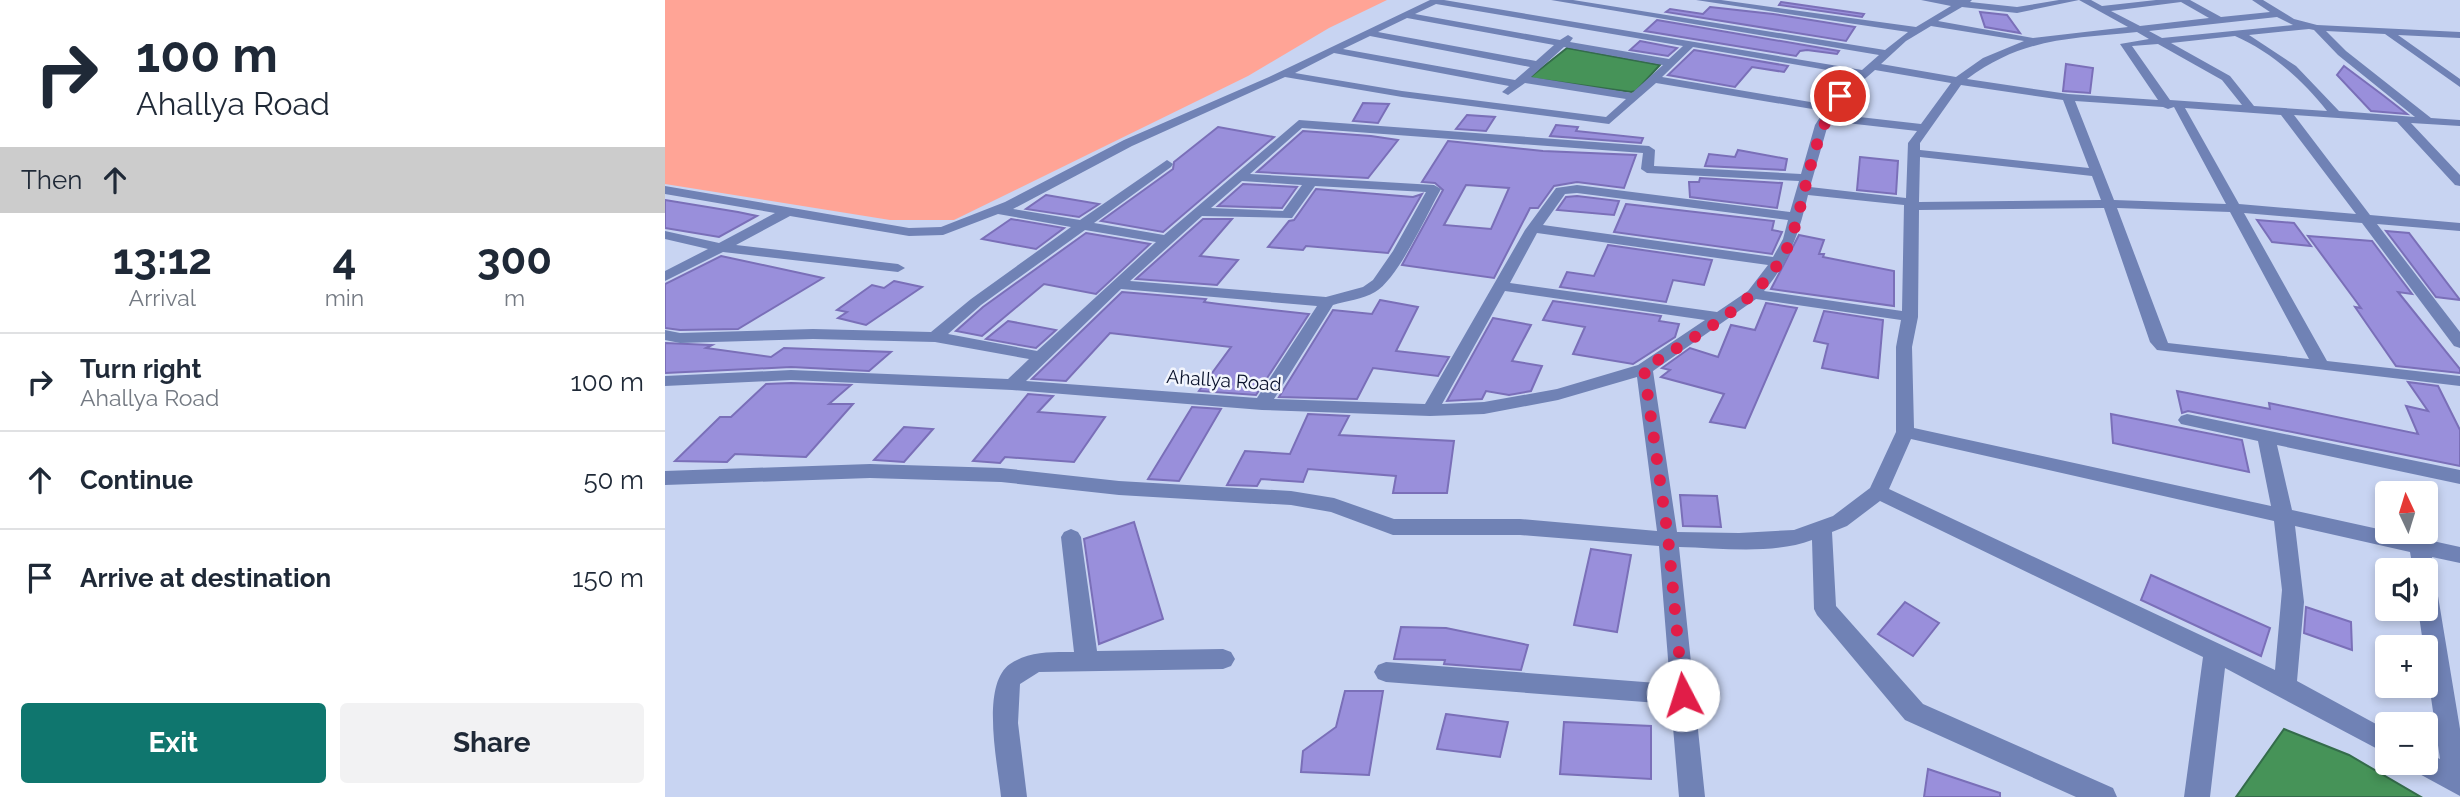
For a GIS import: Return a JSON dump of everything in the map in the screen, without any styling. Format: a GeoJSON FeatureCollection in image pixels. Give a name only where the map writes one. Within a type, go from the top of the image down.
{"type":"FeatureCollection","features":[{"type":"Feature","properties":{"kind":"street"},"geometry":{"type":"LineString","coordinates":[[1556,0],[1886,53]]}},
{"type":"Feature","properties":{"kind":"street"},"geometry":{"type":"LineString","coordinates":[[1492,106],[1615,0]]}},
{"type":"Feature","properties":{"kind":"street"},"geometry":{"type":"LineString","coordinates":[[1701,0],[1915,30]]}},
{"type":"Feature","properties":{"kind":"street"},"geometry":{"type":"LineString","coordinates":[[1926,0],[2017,10],[2075,0]]}},
{"type":"Feature","properties":{"kind":"street"},"geometry":{"type":"LineString","coordinates":[[2084,0],[2226,78],[2252,111]]}},
{"type":"Feature","properties":{"kind":"street"},"geometry":{"type":"LineString","coordinates":[[2102,9],[2181,0],[2221,21]]}},
{"type":"Feature","properties":{"kind":"street"},"geometry":{"type":"LineString","coordinates":[[2257,0],[2277,14],[2313,27],[2428,121]]}},
{"type":"Feature","properties":{"kind":"street"},"geometry":{"type":"LineString","coordinates":[[665,190],[909,232],[943,231],[997,210],[1128,143],[1284,74],[1436,1],[1691,44],[2068,97],[2460,123]]}},
{"type":"Feature","properties":{"kind":"street"},"geometry":{"type":"LineString","coordinates":[[1828,113],[1840,96],[1886,53],[1915,30],[1963,3]]}},
{"type":"Feature","properties":{"kind":"street"},"geometry":{"type":"LineString","coordinates":[[1930,23],[2036,40],[2277,14]]}},
{"type":"Feature","properties":{"kind":"street"},"geometry":{"type":"LineString","coordinates":[[1405,15],[1671,63]]}},
{"type":"Feature","properties":{"kind":"street"},"geometry":{"type":"LineString","coordinates":[[2113,45],[2313,27],[2460,35]]}},
{"type":"Feature","properties":{"kind":"street"},"geometry":{"type":"LineString","coordinates":[[1368,33],[1538,65]]}},
{"type":"Feature","properties":{"kind":"street"},"geometry":{"type":"LineString","coordinates":[[2234,33],[2250,37],[2263,47],[2328,103],[2336,116]]}},
{"type":"Feature","properties":{"kind":"street"},"geometry":{"type":"LineString","coordinates":[[2389,33],[2460,84]]}},
{"type":"Feature","properties":{"kind":"street"},"geometry":{"type":"LineString","coordinates":[[665,478],[870,471],[1001,475],[1119,488],[1291,498],[1334,505],[1393,527],[1520,527],[1635,538],[1739,541],[1784,538],[1822,528],[1840,521],[1878,492],[1905,432],[1903,347],[1910,317],[1913,252],[1910,204],[1914,143],[1922,128],[1957,82],[1987,60],[2036,40]]}},
{"type":"Feature","properties":{"kind":"street"},"geometry":{"type":"LineString","coordinates":[[1284,74],[1609,121],[1691,44]]}},
{"type":"Feature","properties":{"kind":"street"},"geometry":{"type":"LineString","coordinates":[[2125,44],[2173,106],[2321,365]]}},
{"type":"Feature","properties":{"kind":"street"},"geometry":{"type":"LineString","coordinates":[[1333,50],[1635,97]]}},
{"type":"Feature","properties":{"kind":"street"},"geometry":{"type":"LineString","coordinates":[[1654,79],[1828,113],[1922,128]]}},
{"type":"Feature","properties":{"kind":"street"},"geometry":{"type":"LineString","coordinates":[[2068,97],[2095,173],[2141,282],[2158,342],[2163,346],[2458,385]]}},
{"type":"Feature","properties":{"kind":"street","name":"Ahallya Road"},"geometry":{"type":"LineString","coordinates":[[665,381],[791,375],[1012,385],[1262,404],[1430,410],[1484,408],[1558,394],[1644,369],[1753,294],[1790,239],[1815,144],[1828,113]]}},
{"type":"Feature","properties":{"kind":"street"},"geometry":{"type":"LineString","coordinates":[[2286,113],[2460,343]]}},
{"type":"Feature","properties":{"kind":"street"},"geometry":{"type":"LineString","coordinates":[[2400,120],[2460,182]]}},
{"type":"Feature","properties":{"kind":"street"},"geometry":{"type":"LineString","coordinates":[[1012,385],[1038,356],[1117,284],[1299,124],[1377,132],[1649,150],[1647,169],[1805,184],[1910,204],[2108,204],[2233,208],[2460,227]]}},
{"type":"Feature","properties":{"kind":"street"},"geometry":{"type":"LineString","coordinates":[[1913,153],[2095,173]]}},
{"type":"Feature","properties":{"kind":"street"},"geometry":{"type":"LineString","coordinates":[[936,337],[976,302],[1167,164]]}},
{"type":"Feature","properties":{"kind":"street"},"geometry":{"type":"LineString","coordinates":[[1117,284],[1327,302],[1368,290],[1378,283],[1400,251],[1434,189],[1240,177]]}},
{"type":"Feature","properties":{"kind":"street"},"geometry":{"type":"LineString","coordinates":[[1201,212],[1287,215],[1310,182]]}},
{"type":"Feature","properties":{"kind":"street"},"geometry":{"type":"LineString","coordinates":[[1430,410],[1534,228],[1561,191],[1577,188],[1797,217]]}},
{"type":"Feature","properties":{"kind":"street"},"geometry":{"type":"LineString","coordinates":[[997,210],[1168,240]]}},
{"type":"Feature","properties":{"kind":"street"},"geometry":{"type":"LineString","coordinates":[[665,277],[786,212]]}},
{"type":"Feature","properties":{"kind":"street"},"geometry":{"type":"LineString","coordinates":[[1534,228],[1777,262]]}},
{"type":"Feature","properties":{"kind":"street"},"geometry":{"type":"LineString","coordinates":[[665,235],[720,247],[898,268]]}},
{"type":"Feature","properties":{"kind":"street"},"geometry":{"type":"LineString","coordinates":[[1500,286],[1720,317]]}},
{"type":"Feature","properties":{"kind":"street"},"geometry":{"type":"LineString","coordinates":[[1753,294],[1910,317]]}},
{"type":"Feature","properties":{"kind":"street"},"geometry":{"type":"LineString","coordinates":[[1262,404],[1327,302]]}},
{"type":"Feature","properties":{"kind":"street"},"geometry":{"type":"LineString","coordinates":[[665,335],[695,338],[813,334],[936,337],[1038,356]]}},
{"type":"Feature","properties":{"kind":"street"},"geometry":{"type":"LineString","coordinates":[[1644,369],[1668,537],[1692,797]]}},
{"type":"Feature","properties":{"kind":"street"},"geometry":{"type":"LineString","coordinates":[[2187,420],[2460,477]]}},
{"type":"Feature","properties":{"kind":"street"},"geometry":{"type":"LineString","coordinates":[[1905,432],[2460,555]]}},
{"type":"Feature","properties":{"kind":"street"},"geometry":{"type":"LineString","coordinates":[[2266,436],[2283,514],[2293,590],[2293,631],[2285,686]]}},
{"type":"Feature","properties":{"kind":"street"},"geometry":{"type":"LineString","coordinates":[[1878,492],[2285,686],[2375,736]]}},
{"type":"Feature","properties":{"kind":"street"},"geometry":{"type":"LineString","coordinates":[[1822,528],[1825,609],[1914,712],[2104,797]]}},
{"type":"Feature","properties":{"kind":"street"},"geometry":{"type":"LineString","coordinates":[[1071,537],[1087,662]]}},
{"type":"Feature","properties":{"kind":"street"},"geometry":{"type":"LineString","coordinates":[[2420,546],[2422,558]]}},
{"type":"Feature","properties":{"kind":"street"},"geometry":{"type":"LineString","coordinates":[[2431,621],[2458,783]]}},
{"type":"Feature","properties":{"kind":"street"},"geometry":{"type":"LineString","coordinates":[[2197,797],[2215,652]]}},
{"type":"Feature","properties":{"kind":"street"},"geometry":{"type":"LineString","coordinates":[[1014,797],[1006,702],[1010,681],[1022,668],[1039,662],[1223,659]]}},
{"type":"Feature","properties":{"kind":"street"},"geometry":{"type":"LineString","coordinates":[[1386,672],[1683,695]]}},
{"type":"Feature","properties":{"kind":"street"},"geometry":{"type":"LineString","coordinates":[[2438,772],[2458,783]]}},
{"type":"Feature","properties":{"kind":"shaded area"},"geometry":{"type":"Polygon","coordinates":[[[665,0],[1387,0],[1329,28],[1248,76],[954,220],[890,220],[665,184],[665,0]]]}},
{"type":"Feature","properties":{"kind":"shaded area"},"geometry":{"type":"Polygon","coordinates":[[[1567,48],[1660,65],[1636,91],[1631,92],[1529,78],[1567,48]]]}},
{"type":"Feature","properties":{"kind":"shaded area"},"geometry":{"type":"Polygon","coordinates":[[[2284,729],[2349,755],[2375,770],[2375,775],[2383,775],[2421,797],[2236,797],[2284,729]]]}},
{"type":"Feature","properties":{"kind":"building"},"geometry":{"type":"Polygon","coordinates":[[[1781,2],[1864,14],[1862,17],[1779,5],[1781,2]]]}},
{"type":"Feature","properties":{"kind":"building"},"geometry":{"type":"Polygon","coordinates":[[[1710,7],[1855,27],[1846,41],[1666,12],[1670,9],[1703,14],[1710,7]]]}},
{"type":"Feature","properties":{"kind":"building"},"geometry":{"type":"Polygon","coordinates":[[[1980,12],[2007,15],[2020,33],[1985,27],[1980,12]]]}},
{"type":"Feature","properties":{"kind":"building"},"geometry":{"type":"Polygon","coordinates":[[[1657,20],[1839,51],[1837,54],[1807,50],[1800,51],[1796,56],[1645,31],[1657,20]]]}},
{"type":"Feature","properties":{"kind":"building"},"geometry":{"type":"Polygon","coordinates":[[[1640,41],[1677,48],[1668,56],[1630,50],[1640,41]]]}},
{"type":"Feature","properties":{"kind":"building"},"geometry":{"type":"Polygon","coordinates":[[[1694,50],[1788,66],[1784,72],[1752,67],[1735,87],[1668,75],[1694,50]]]}},
{"type":"Feature","properties":{"kind":"building"},"geometry":{"type":"Polygon","coordinates":[[[2066,64],[2093,68],[2090,93],[2063,91],[2066,64]]]}},
{"type":"Feature","properties":{"kind":"building"},"geometry":{"type":"Polygon","coordinates":[[[2344,66],[2407,114],[2371,111],[2337,75],[2344,66]]]}},
{"type":"Feature","properties":{"kind":"building"},"geometry":{"type":"Polygon","coordinates":[[[1363,103],[1389,104],[1378,123],[1353,121],[1363,103]]]}},
{"type":"Feature","properties":{"kind":"building"},"geometry":{"type":"Polygon","coordinates":[[[1467,115],[1495,117],[1486,131],[1456,129],[1467,115]]]}},
{"type":"Feature","properties":{"kind":"building"},"geometry":{"type":"Polygon","coordinates":[[[1556,125],[1578,127],[1576,131],[1643,138],[1641,143],[1550,136],[1556,125]]]}},
{"type":"Feature","properties":{"kind":"building"},"geometry":{"type":"Polygon","coordinates":[[[1218,127],[1274,137],[1163,232],[1101,221],[1173,169],[1174,162],[1218,127]]]}},
{"type":"Feature","properties":{"kind":"building"},"geometry":{"type":"Polygon","coordinates":[[[1303,131],[1398,140],[1368,178],[1257,172],[1303,131]]]}},
{"type":"Feature","properties":{"kind":"building"},"geometry":{"type":"Polygon","coordinates":[[[1448,141],[1543,151],[1636,155],[1624,188],[1577,182],[1554,186],[1538,208],[1530,208],[1494,278],[1402,265],[1443,190],[1435,183],[1422,182],[1448,141]],[[1466,185],[1444,225],[1491,229],[1509,188],[1466,185]]]}},
{"type":"Feature","properties":{"kind":"building"},"geometry":{"type":"Polygon","coordinates":[[[1738,150],[1787,159],[1785,170],[1705,166],[1709,154],[1735,157],[1738,150]]]}},
{"type":"Feature","properties":{"kind":"building"},"geometry":{"type":"Polygon","coordinates":[[[1860,157],[1898,161],[1896,194],[1857,190],[1860,157]]]}},
{"type":"Feature","properties":{"kind":"building"},"geometry":{"type":"Polygon","coordinates":[[[1700,178],[1782,183],[1777,208],[1690,197],[1689,182],[1699,182],[1700,178]]]}},
{"type":"Feature","properties":{"kind":"building"},"geometry":{"type":"Polygon","coordinates":[[[1243,184],[1297,187],[1282,208],[1218,206],[1243,184]]]}},
{"type":"Feature","properties":{"kind":"building"},"geometry":{"type":"Polygon","coordinates":[[[1316,189],[1413,197],[1422,194],[1388,253],[1306,246],[1303,250],[1268,247],[1289,221],[1294,220],[1316,189]]]}},
{"type":"Feature","properties":{"kind":"building"},"geometry":{"type":"Polygon","coordinates":[[[1046,195],[1099,204],[1079,217],[1026,209],[1046,195]]]}},
{"type":"Feature","properties":{"kind":"building"},"geometry":{"type":"Polygon","coordinates":[[[1566,197],[1619,201],[1614,215],[1557,210],[1566,197]]]}},
{"type":"Feature","properties":{"kind":"building"},"geometry":{"type":"Polygon","coordinates":[[[665,200],[757,216],[719,237],[665,228],[665,200]]]}},
{"type":"Feature","properties":{"kind":"building"},"geometry":{"type":"Polygon","coordinates":[[[1626,204],[1774,221],[1772,230],[1782,232],[1772,254],[1614,232],[1626,204]]]}},
{"type":"Feature","properties":{"kind":"building"},"geometry":{"type":"Polygon","coordinates":[[[1011,219],[1064,228],[1036,249],[982,239],[1011,219]]]}},
{"type":"Feature","properties":{"kind":"building"},"geometry":{"type":"Polygon","coordinates":[[[1203,219],[1232,219],[1200,256],[1238,260],[1217,285],[1136,279],[1203,219]]]}},
{"type":"Feature","properties":{"kind":"building"},"geometry":{"type":"Polygon","coordinates":[[[2257,220],[2294,223],[2311,246],[2272,242],[2257,220]]]}},
{"type":"Feature","properties":{"kind":"building"},"geometry":{"type":"Polygon","coordinates":[[[2386,231],[2409,233],[2460,300],[2436,297],[2386,231]]]}},
{"type":"Feature","properties":{"kind":"building"},"geometry":{"type":"Polygon","coordinates":[[[1086,233],[1150,244],[1096,294],[1044,284],[982,336],[956,331],[983,307],[1086,233]]]}},
{"type":"Feature","properties":{"kind":"building"},"geometry":{"type":"Polygon","coordinates":[[[1799,235],[1824,240],[1819,254],[1824,254],[1823,257],[1894,271],[1894,306],[1771,289],[1799,235]]]}},
{"type":"Feature","properties":{"kind":"building"},"geometry":{"type":"Polygon","coordinates":[[[2308,236],[2372,241],[2412,294],[2398,292],[2460,369],[2460,373],[2396,366],[2355,307],[2361,308],[2308,236]]]}},
{"type":"Feature","properties":{"kind":"building"},"geometry":{"type":"Polygon","coordinates":[[[1608,245],[1712,260],[1704,285],[1673,280],[1666,302],[1560,287],[1567,272],[1594,276],[1608,245]]]}},
{"type":"Feature","properties":{"kind":"building"},"geometry":{"type":"Polygon","coordinates":[[[721,256],[823,278],[738,329],[665,328],[665,284],[721,256]]]}},
{"type":"Feature","properties":{"kind":"building"},"geometry":{"type":"Polygon","coordinates":[[[894,281],[922,287],[866,325],[838,318],[847,312],[837,310],[872,285],[884,288],[894,281]]]}},
{"type":"Feature","properties":{"kind":"building"},"geometry":{"type":"Polygon","coordinates":[[[1122,292],[1206,299],[1204,302],[1309,314],[1256,395],[1199,391],[1231,347],[1110,333],[1066,381],[1032,379],[1122,292]]]}},
{"type":"Feature","properties":{"kind":"building"},"geometry":{"type":"Polygon","coordinates":[[[1380,300],[1418,307],[1396,351],[1449,357],[1438,376],[1373,368],[1357,399],[1279,397],[1333,310],[1372,314],[1380,300]]]}},
{"type":"Feature","properties":{"kind":"building"},"geometry":{"type":"Polygon","coordinates":[[[1553,301],[1661,316],[1659,321],[1679,324],[1675,337],[1633,364],[1573,354],[1585,327],[1543,320],[1553,301]]]}},
{"type":"Feature","properties":{"kind":"building"},"geometry":{"type":"Polygon","coordinates":[[[1766,303],[1797,308],[1745,428],[1710,422],[1724,394],[1661,377],[1670,370],[1662,368],[1690,348],[1718,357],[1731,325],[1755,330],[1766,303]]]}},
{"type":"Feature","properties":{"kind":"building"},"geometry":{"type":"Polygon","coordinates":[[[1824,311],[1883,320],[1878,378],[1822,368],[1828,344],[1814,341],[1824,311]]]}},
{"type":"Feature","properties":{"kind":"building"},"geometry":{"type":"Polygon","coordinates":[[[1493,318],[1531,325],[1512,361],[1542,366],[1531,391],[1509,395],[1486,391],[1482,399],[1447,401],[1493,318]]]}},
{"type":"Feature","properties":{"kind":"building"},"geometry":{"type":"Polygon","coordinates":[[[1008,321],[1056,330],[1036,348],[986,339],[1008,321]]]}},
{"type":"Feature","properties":{"kind":"building"},"geometry":{"type":"Polygon","coordinates":[[[665,343],[712,345],[706,348],[771,357],[784,348],[891,352],[869,371],[791,367],[665,373],[665,343]]]}},
{"type":"Feature","properties":{"kind":"building"},"geometry":{"type":"Polygon","coordinates":[[[2408,382],[2438,386],[2460,430],[2460,466],[2188,411],[2182,413],[2177,391],[2270,409],[2269,403],[2418,434],[2406,406],[2428,411],[2408,382]]]}},
{"type":"Feature","properties":{"kind":"building"},"geometry":{"type":"Polygon","coordinates":[[[766,384],[851,385],[829,404],[853,404],[806,457],[735,454],[727,462],[675,461],[720,417],[731,417],[766,384]]]}},
{"type":"Feature","properties":{"kind":"building"},"geometry":{"type":"Polygon","coordinates":[[[1028,394],[1053,396],[1038,412],[1105,417],[1074,462],[1005,457],[1000,463],[973,461],[1028,394]]]}},
{"type":"Feature","properties":{"kind":"building"},"geometry":{"type":"Polygon","coordinates":[[[1192,407],[1221,409],[1179,481],[1148,479],[1192,407]]]}},
{"type":"Feature","properties":{"kind":"building"},"geometry":{"type":"Polygon","coordinates":[[[1308,414],[1349,416],[1339,435],[1454,441],[1447,493],[1393,493],[1396,476],[1308,469],[1303,482],[1261,479],[1257,486],[1227,485],[1245,451],[1290,454],[1308,414]]]}},
{"type":"Feature","properties":{"kind":"building"},"geometry":{"type":"Polygon","coordinates":[[[2111,414],[2242,440],[2249,472],[2113,443],[2111,414]]]}},
{"type":"Feature","properties":{"kind":"building"},"geometry":{"type":"Polygon","coordinates":[[[904,427],[933,429],[904,462],[874,460],[904,427]]]}},
{"type":"Feature","properties":{"kind":"building"},"geometry":{"type":"Polygon","coordinates":[[[1680,495],[1717,496],[1721,527],[1683,526],[1680,495]]]}},
{"type":"Feature","properties":{"kind":"building"},"geometry":{"type":"Polygon","coordinates":[[[1134,522],[1163,619],[1099,644],[1084,539],[1134,522]]]}},
{"type":"Feature","properties":{"kind":"building"},"geometry":{"type":"Polygon","coordinates":[[[1591,549],[1631,555],[1617,632],[1574,625],[1591,549]]]}},
{"type":"Feature","properties":{"kind":"building"},"geometry":{"type":"Polygon","coordinates":[[[2151,575],[2270,628],[2261,656],[2141,600],[2151,575]]]}},
{"type":"Feature","properties":{"kind":"building"},"geometry":{"type":"Polygon","coordinates":[[[1905,602],[1939,623],[1913,656],[1878,634],[1905,602]]]}},
{"type":"Feature","properties":{"kind":"building"},"geometry":{"type":"Polygon","coordinates":[[[2306,607],[2351,622],[2352,650],[2304,633],[2306,607]]]}},
{"type":"Feature","properties":{"kind":"building"},"geometry":{"type":"Polygon","coordinates":[[[1401,627],[1446,628],[1528,645],[1521,670],[1444,664],[1445,660],[1394,659],[1401,627]]]}},
{"type":"Feature","properties":{"kind":"building"},"geometry":{"type":"Polygon","coordinates":[[[1345,691],[1383,691],[1369,775],[1301,772],[1303,751],[1336,727],[1345,691]]]}},
{"type":"Feature","properties":{"kind":"building"},"geometry":{"type":"Polygon","coordinates":[[[1446,714],[1508,722],[1500,757],[1437,749],[1446,714]]]}},
{"type":"Feature","properties":{"kind":"building"},"geometry":{"type":"Polygon","coordinates":[[[1564,722],[1651,726],[1651,779],[1560,774],[1564,722]]]}},
{"type":"Feature","properties":{"kind":"building"},"geometry":{"type":"Polygon","coordinates":[[[1928,769],[2000,793],[2000,797],[1924,797],[1928,769]]]}},
{"type":"Feature","properties":{"kind":"route"},"geometry":{"type":"LineString","coordinates":[[1683,695],[1668,537],[1644,369],[1742,304],[1772,272],[1790,239],[1821,125],[1840,96]]}}]}
